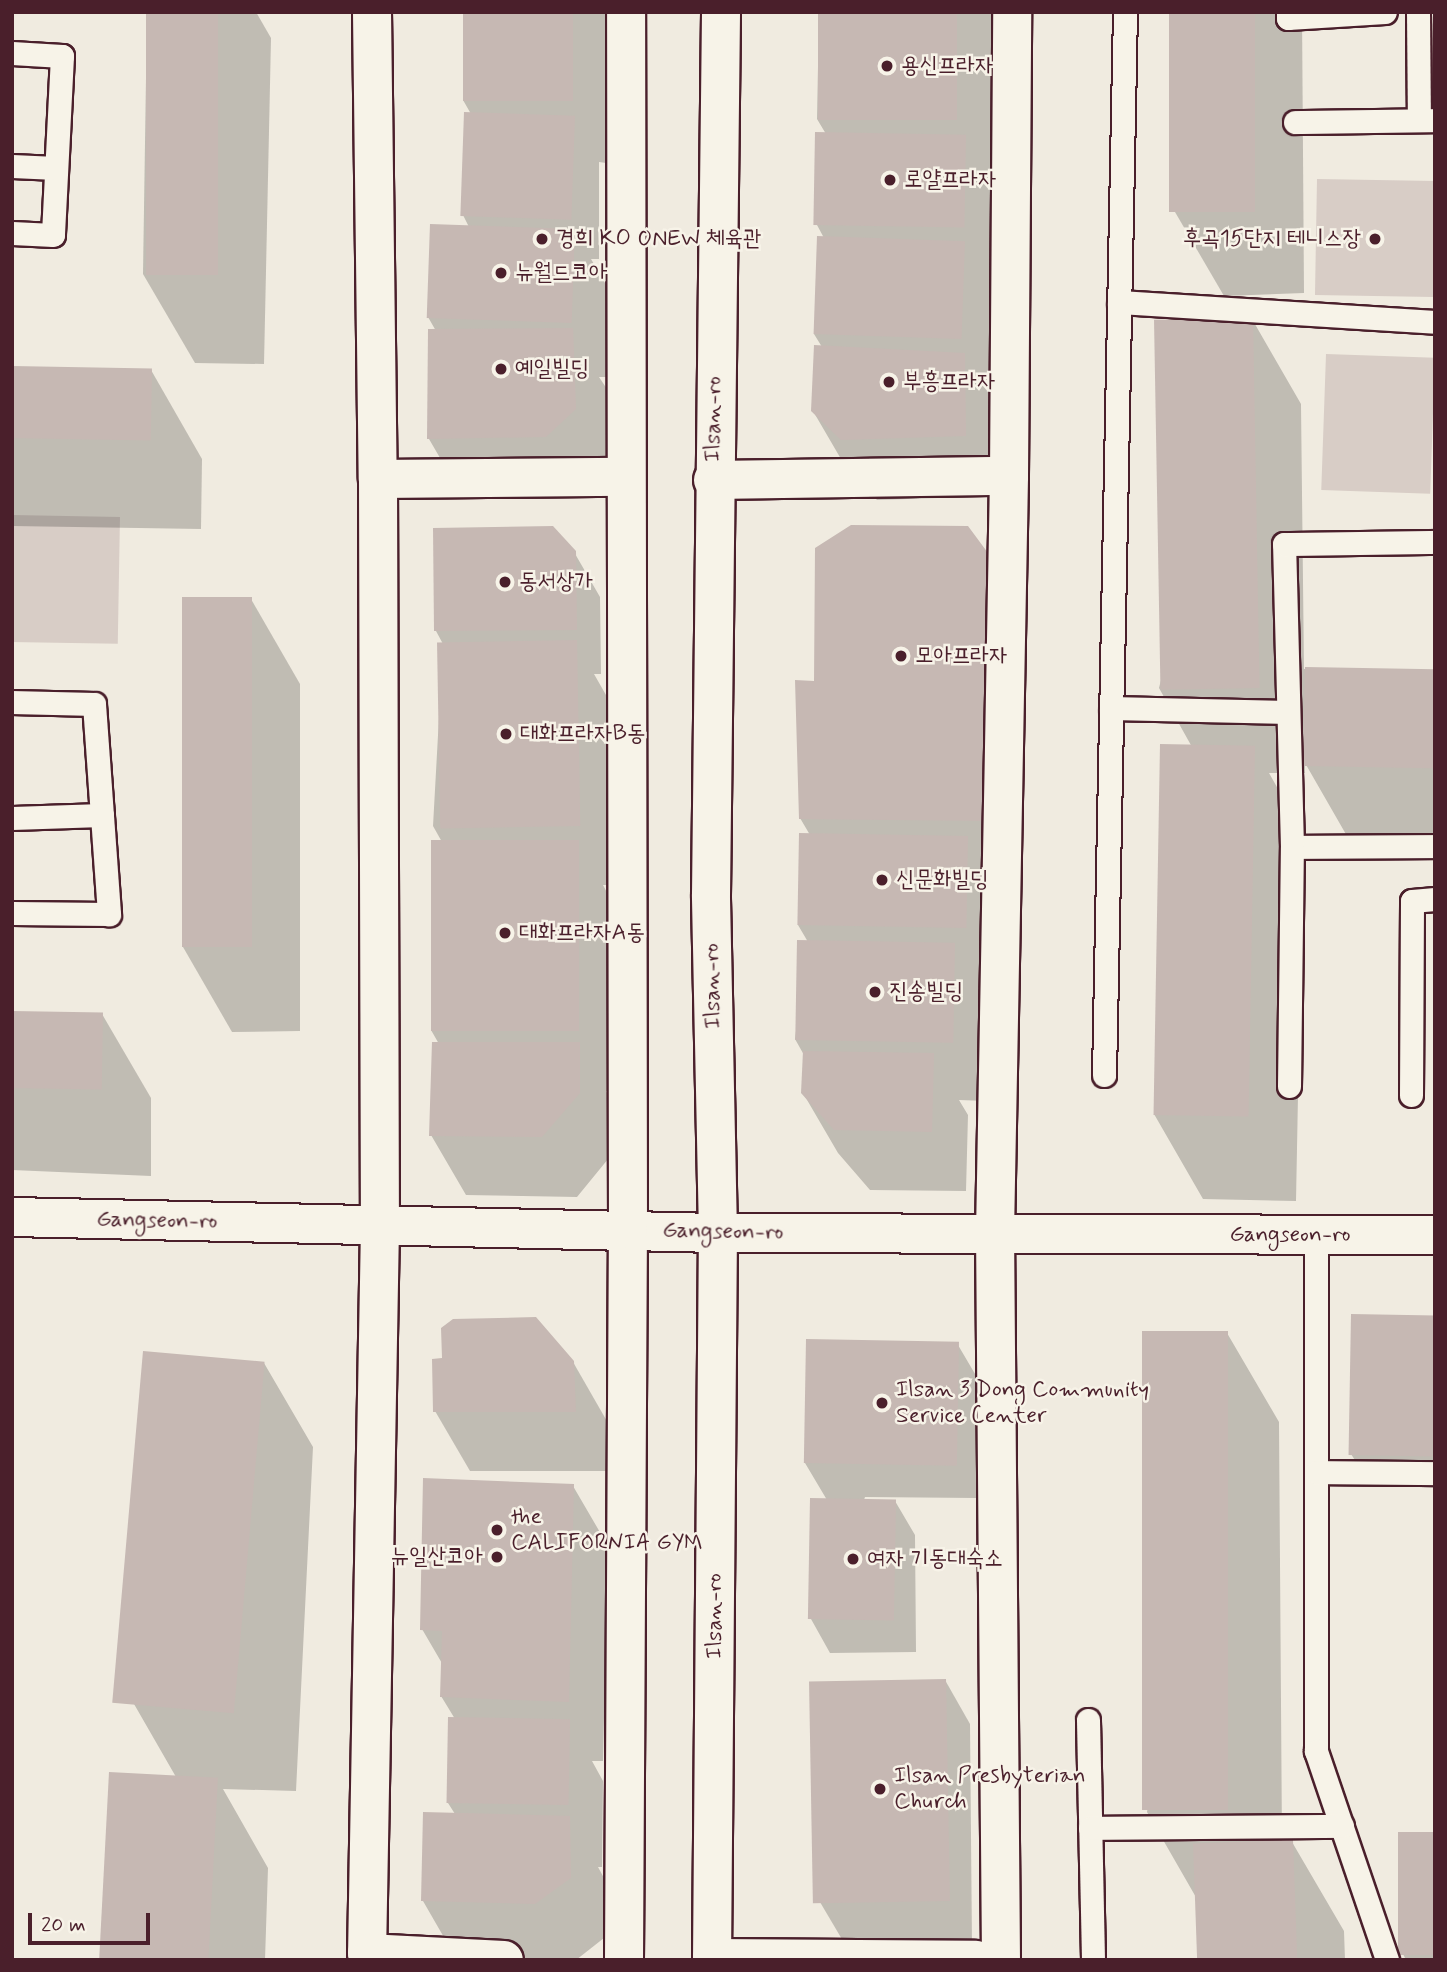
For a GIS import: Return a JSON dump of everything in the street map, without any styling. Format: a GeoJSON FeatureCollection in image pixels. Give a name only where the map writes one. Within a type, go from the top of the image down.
{"type":"FeatureCollection","features":[{"type":"Feature","properties":{"kind":"main road"},"geometry":{"type":"LineString","coordinates":[[372,12],[378,478],[380,1226],[367,1953],[504,1960]]}},
{"type":"Feature","properties":{"kind":"main road"},"geometry":{"type":"LineString","coordinates":[[624,1960],[628,1230],[626,12]]}},
{"type":"Feature","properties":{"kind":"main road","name":"Ilsan-ro"},"geometry":{"type":"LineString","coordinates":[[712,1959],[718,1233],[711,895],[713,480],[721,12]]}},
{"type":"Feature","properties":{"kind":"main road"},"geometry":{"type":"LineString","coordinates":[[1001,1960],[995,1234],[1009,476],[1012,12]]}},
{"type":"Feature","properties":{"kind":"main road"},"geometry":{"type":"LineString","coordinates":[[713,480],[1009,476]]}},
{"type":"Feature","properties":{"kind":"main road"},"geometry":{"type":"LineString","coordinates":[[378,478],[625,477]]}},
{"type":"Feature","properties":{"kind":"main road","name":"Gangseon-ro"},"geometry":{"type":"LineString","coordinates":[[12,1217],[718,1233],[1435,1235]]}},
{"type":"Feature","properties":{"kind":"main road"},"geometry":{"type":"LineString","coordinates":[[712,1959],[976,1960]]}},
{"type":"Feature","properties":{"kind":"lane"},"geometry":{"type":"LineString","coordinates":[[1104,1075],[1125,12]]}},
{"type":"Feature","properties":{"kind":"lane"},"geometry":{"type":"LineString","coordinates":[[1288,12],[1288,18],[1385,12]]}},
{"type":"Feature","properties":{"kind":"lane"},"geometry":{"type":"LineString","coordinates":[[1295,122],[1427,120],[1418,12]]}},
{"type":"Feature","properties":{"kind":"lane"},"geometry":{"type":"LineString","coordinates":[[12,53],[62,56],[53,235],[12,233]]}},
{"type":"Feature","properties":{"kind":"lane"},"geometry":{"type":"LineString","coordinates":[[12,166],[56,168]]}},
{"type":"Feature","properties":{"kind":"lane"},"geometry":{"type":"LineString","coordinates":[[1119,302],[1435,323]]}},
{"type":"Feature","properties":{"kind":"lane"},"geometry":{"type":"LineString","coordinates":[[1289,1086],[1292,847],[1284,544],[1435,542]]}},
{"type":"Feature","properties":{"kind":"lane"},"geometry":{"type":"LineString","coordinates":[[12,702],[94,704],[109,914],[12,914]]}},
{"type":"Feature","properties":{"kind":"lane"},"geometry":{"type":"LineString","coordinates":[[1111,708],[1288,712]]}},
{"type":"Feature","properties":{"kind":"lane"},"geometry":{"type":"LineString","coordinates":[[12,818],[102,815]]}},
{"type":"Feature","properties":{"kind":"lane"},"geometry":{"type":"LineString","coordinates":[[1292,847],[1435,846]]}},
{"type":"Feature","properties":{"kind":"lane"},"geometry":{"type":"LineString","coordinates":[[1411,1095],[1412,901],[1435,899]]}},
{"type":"Feature","properties":{"kind":"lane"},"geometry":{"type":"LineString","coordinates":[[1316,1235],[1316,1751],[1387,1960]]}},
{"type":"Feature","properties":{"kind":"lane"},"geometry":{"type":"LineString","coordinates":[[1317,1472],[1435,1473]]}},
{"type":"Feature","properties":{"kind":"lane"},"geometry":{"type":"LineString","coordinates":[[1088,1720],[1093,1960]]}},
{"type":"Feature","properties":{"kind":"lane"},"geometry":{"type":"LineString","coordinates":[[1090,1828],[1342,1826]]}},
{"type":"Feature","properties":{"kind":"shaded area","name":"후곡15단지 테니스장"},"geometry":{"type":"Polygon","coordinates":[[[1317,179],[1435,181],[1433,297],[1315,295],[1317,179]]]}},
{"type":"Feature","properties":{"kind":"shaded area"},"geometry":{"type":"Polygon","coordinates":[[[1326,354],[1435,358],[1430,494],[1321,490],[1326,354]]]}},
{"type":"Feature","properties":{"kind":"shaded area"},"geometry":{"type":"Polygon","coordinates":[[[12,515],[120,517],[118,644],[12,642],[12,515]]]}},
{"type":"Feature","properties":{"kind":"building"},"geometry":{"type":"Polygon","coordinates":[[[146,12],[218,12],[218,275],[146,275],[146,12]]]}},
{"type":"Feature","properties":{"kind":"building"},"geometry":{"type":"Polygon","coordinates":[[[463,12],[573,12],[573,101],[463,101],[463,12]]]}},
{"type":"Feature","properties":{"kind":"building","name":"용신프라자"},"geometry":{"type":"Polygon","coordinates":[[[818,12],[957,12],[957,120],[818,120],[818,12]]]}},
{"type":"Feature","properties":{"kind":"building"},"geometry":{"type":"Polygon","coordinates":[[[1169,12],[1255,12],[1255,212],[1169,212],[1169,12]]]}},
{"type":"Feature","properties":{"kind":"building"},"geometry":{"type":"Polygon","coordinates":[[[464,112],[575,116],[571,220],[460,216],[464,112]]]}},
{"type":"Feature","properties":{"kind":"building","name":"로얄프라자"},"geometry":{"type":"Polygon","coordinates":[[[815,132],[966,135],[964,228],[813,225],[815,132]]]}},
{"type":"Feature","properties":{"kind":"building","name":"뉴월드코아"},"geometry":{"type":"Polygon","coordinates":[[[430,224],[575,229],[572,323],[427,318],[430,224]]]}},
{"type":"Feature","properties":{"kind":"building"},"geometry":{"type":"Polygon","coordinates":[[[817,236],[965,241],[961,339],[814,334],[817,236]]]}},
{"type":"Feature","properties":{"kind":"building"},"geometry":{"type":"Polygon","coordinates":[[[1253,318],[1259,688],[1160,690],[1154,320],[1253,318]]]}},
{"type":"Feature","properties":{"kind":"building","name":"예일빌딩"},"geometry":{"type":"Polygon","coordinates":[[[573,328],[576,409],[546,437],[427,439],[428,329],[573,328]]]}},
{"type":"Feature","properties":{"kind":"building","name":"부흥프라자"},"geometry":{"type":"Polygon","coordinates":[[[814,345],[965,353],[966,436],[841,440],[811,411],[814,345]]]}},
{"type":"Feature","properties":{"kind":"building"},"geometry":{"type":"Polygon","coordinates":[[[12,366],[152,368],[151,440],[12,438],[12,366]]]}},
{"type":"Feature","properties":{"kind":"building","name":"모아프라자"},"geometry":{"type":"Polygon","coordinates":[[[851,525],[968,526],[988,553],[984,821],[799,819],[795,680],[814,681],[815,548],[851,525]]]}},
{"type":"Feature","properties":{"kind":"building","name":"동서상가"},"geometry":{"type":"Polygon","coordinates":[[[553,526],[576,551],[577,630],[434,631],[433,528],[553,526]]]}},
{"type":"Feature","properties":{"kind":"building"},"geometry":{"type":"Polygon","coordinates":[[[182,597],[252,597],[252,947],[182,947],[182,597]]]}},
{"type":"Feature","properties":{"kind":"building","name":"대화프라자B동"},"geometry":{"type":"Polygon","coordinates":[[[577,640],[580,826],[440,828],[437,642],[577,640]]]}},
{"type":"Feature","properties":{"kind":"building"},"geometry":{"type":"Polygon","coordinates":[[[1305,667],[1435,669],[1433,768],[1303,766],[1305,667]]]}},
{"type":"Feature","properties":{"kind":"building"},"geometry":{"type":"Polygon","coordinates":[[[1160,744],[1255,746],[1249,1117],[1154,1115],[1160,744]]]}},
{"type":"Feature","properties":{"kind":"building","name":"신문화빌딩"},"geometry":{"type":"Polygon","coordinates":[[[799,833],[968,836],[966,928],[797,925],[799,833]]]}},
{"type":"Feature","properties":{"kind":"building","name":"대화프라자A동"},"geometry":{"type":"Polygon","coordinates":[[[431,840],[579,840],[579,1031],[431,1031],[431,840]]]}},
{"type":"Feature","properties":{"kind":"building","name":"진송빌딩"},"geometry":{"type":"Polygon","coordinates":[[[797,940],[955,943],[953,1043],[795,1040],[797,940]]]}},
{"type":"Feature","properties":{"kind":"building"},"geometry":{"type":"Polygon","coordinates":[[[12,1011],[103,1013],[102,1090],[12,1088],[12,1011]]]}},
{"type":"Feature","properties":{"kind":"building"},"geometry":{"type":"Polygon","coordinates":[[[432,1042],[580,1042],[580,1093],[542,1137],[429,1136],[432,1042]]]}},
{"type":"Feature","properties":{"kind":"building"},"geometry":{"type":"Polygon","coordinates":[[[803,1051],[934,1053],[932,1132],[834,1130],[801,1093],[803,1051]]]}},
{"type":"Feature","properties":{"kind":"building"},"geometry":{"type":"Polygon","coordinates":[[[1351,1314],[1435,1315],[1433,1456],[1349,1455],[1351,1314]]]}},
{"type":"Feature","properties":{"kind":"building"},"geometry":{"type":"Polygon","coordinates":[[[536,1317],[574,1361],[576,1412],[433,1412],[432,1359],[442,1358],[441,1328],[453,1319],[536,1317]]]}},
{"type":"Feature","properties":{"kind":"building"},"geometry":{"type":"Polygon","coordinates":[[[1142,1331],[1228,1331],[1228,1810],[1142,1810],[1142,1331]]]}},
{"type":"Feature","properties":{"kind":"building","name":"Ilsan 3 Dong Community Service Center"},"geometry":{"type":"Polygon","coordinates":[[[806,1339],[959,1342],[957,1466],[804,1463],[806,1339]]]}},
{"type":"Feature","properties":{"kind":"building"},"geometry":{"type":"Polygon","coordinates":[[[143,1351],[265,1362],[234,1713],[112,1703],[143,1351]]]}},
{"type":"Feature","properties":{"kind":"building","name":"뉴일산코아"},"geometry":{"type":"Polygon","coordinates":[[[423,1478],[574,1484],[569,1702],[440,1697],[442,1631],[420,1630],[423,1478]]]}},
{"type":"Feature","properties":{"kind":"building","name":"여자 기동대숙소"},"geometry":{"type":"Polygon","coordinates":[[[810,1498],[896,1500],[894,1620],[808,1619],[810,1498]]]}},
{"type":"Feature","properties":{"kind":"building","name":"Ilsan Presbyterian Church"},"geometry":{"type":"Polygon","coordinates":[[[946,1679],[950,1901],[813,1903],[809,1681],[946,1679]]]}},
{"type":"Feature","properties":{"kind":"building"},"geometry":{"type":"Polygon","coordinates":[[[448,1717],[570,1719],[568,1805],[446,1803],[448,1717]]]}},
{"type":"Feature","properties":{"kind":"building"},"geometry":{"type":"Polygon","coordinates":[[[109,1772],[218,1778],[208,1960],[99,1960],[109,1772]]]}},
{"type":"Feature","properties":{"kind":"building"},"geometry":{"type":"Polygon","coordinates":[[[423,1812],[570,1816],[571,1878],[535,1904],[421,1901],[423,1812]]]}},
{"type":"Feature","properties":{"kind":"building"},"geometry":{"type":"Polygon","coordinates":[[[1398,1832],[1435,1832],[1435,1955],[1398,1955],[1398,1832]]]}},
{"type":"Feature","properties":{"kind":"building"},"geometry":{"type":"Polygon","coordinates":[[[1293,1840],[1297,1960],[1197,1960],[1193,1843],[1293,1840]]]}},
{"type":"Feature","properties":{"kind":"place","name":"용신프라자"},"geometry":{"type":"Point","coordinates":[887,66]}},
{"type":"Feature","properties":{"kind":"place","name":"로얄프라자"},"geometry":{"type":"Point","coordinates":[890,180]}},
{"type":"Feature","properties":{"kind":"place","name":"경희 KO ONEW 체육관"},"geometry":{"type":"Point","coordinates":[542,239]}},
{"type":"Feature","properties":{"kind":"place","name":"후곡15단지 테니스장"},"geometry":{"type":"Point","coordinates":[1375,239]}},
{"type":"Feature","properties":{"kind":"place","name":"뉴월드코아"},"geometry":{"type":"Point","coordinates":[501,273]}},
{"type":"Feature","properties":{"kind":"place","name":"예일빌딩"},"geometry":{"type":"Point","coordinates":[501,369]}},
{"type":"Feature","properties":{"kind":"place","name":"부흥프라자"},"geometry":{"type":"Point","coordinates":[889,382]}},
{"type":"Feature","properties":{"kind":"place","name":"동서상가"},"geometry":{"type":"Point","coordinates":[505,582]}},
{"type":"Feature","properties":{"kind":"place","name":"모아프라자"},"geometry":{"type":"Point","coordinates":[901,656]}},
{"type":"Feature","properties":{"kind":"place","name":"대화프라자B동"},"geometry":{"type":"Point","coordinates":[506,734]}},
{"type":"Feature","properties":{"kind":"place","name":"신문화빌딩"},"geometry":{"type":"Point","coordinates":[882,880]}},
{"type":"Feature","properties":{"kind":"place","name":"대화프라자A동"},"geometry":{"type":"Point","coordinates":[505,933]}},
{"type":"Feature","properties":{"kind":"place","name":"진송빌딩"},"geometry":{"type":"Point","coordinates":[875,992]}},
{"type":"Feature","properties":{"kind":"place","name":"Ilsan 3 Dong Community Service Center"},"geometry":{"type":"Point","coordinates":[882,1403]}},
{"type":"Feature","properties":{"kind":"place","name":"the CALIFORNIA GYM"},"geometry":{"type":"Point","coordinates":[497,1530]}},
{"type":"Feature","properties":{"kind":"place","name":"뉴일산코아"},"geometry":{"type":"Point","coordinates":[497,1557]}},
{"type":"Feature","properties":{"kind":"place","name":"여자 기동대숙소"},"geometry":{"type":"Point","coordinates":[853,1559]}},
{"type":"Feature","properties":{"kind":"place","name":"Ilsan Presbyterian Church"},"geometry":{"type":"Point","coordinates":[880,1789]}}]}
